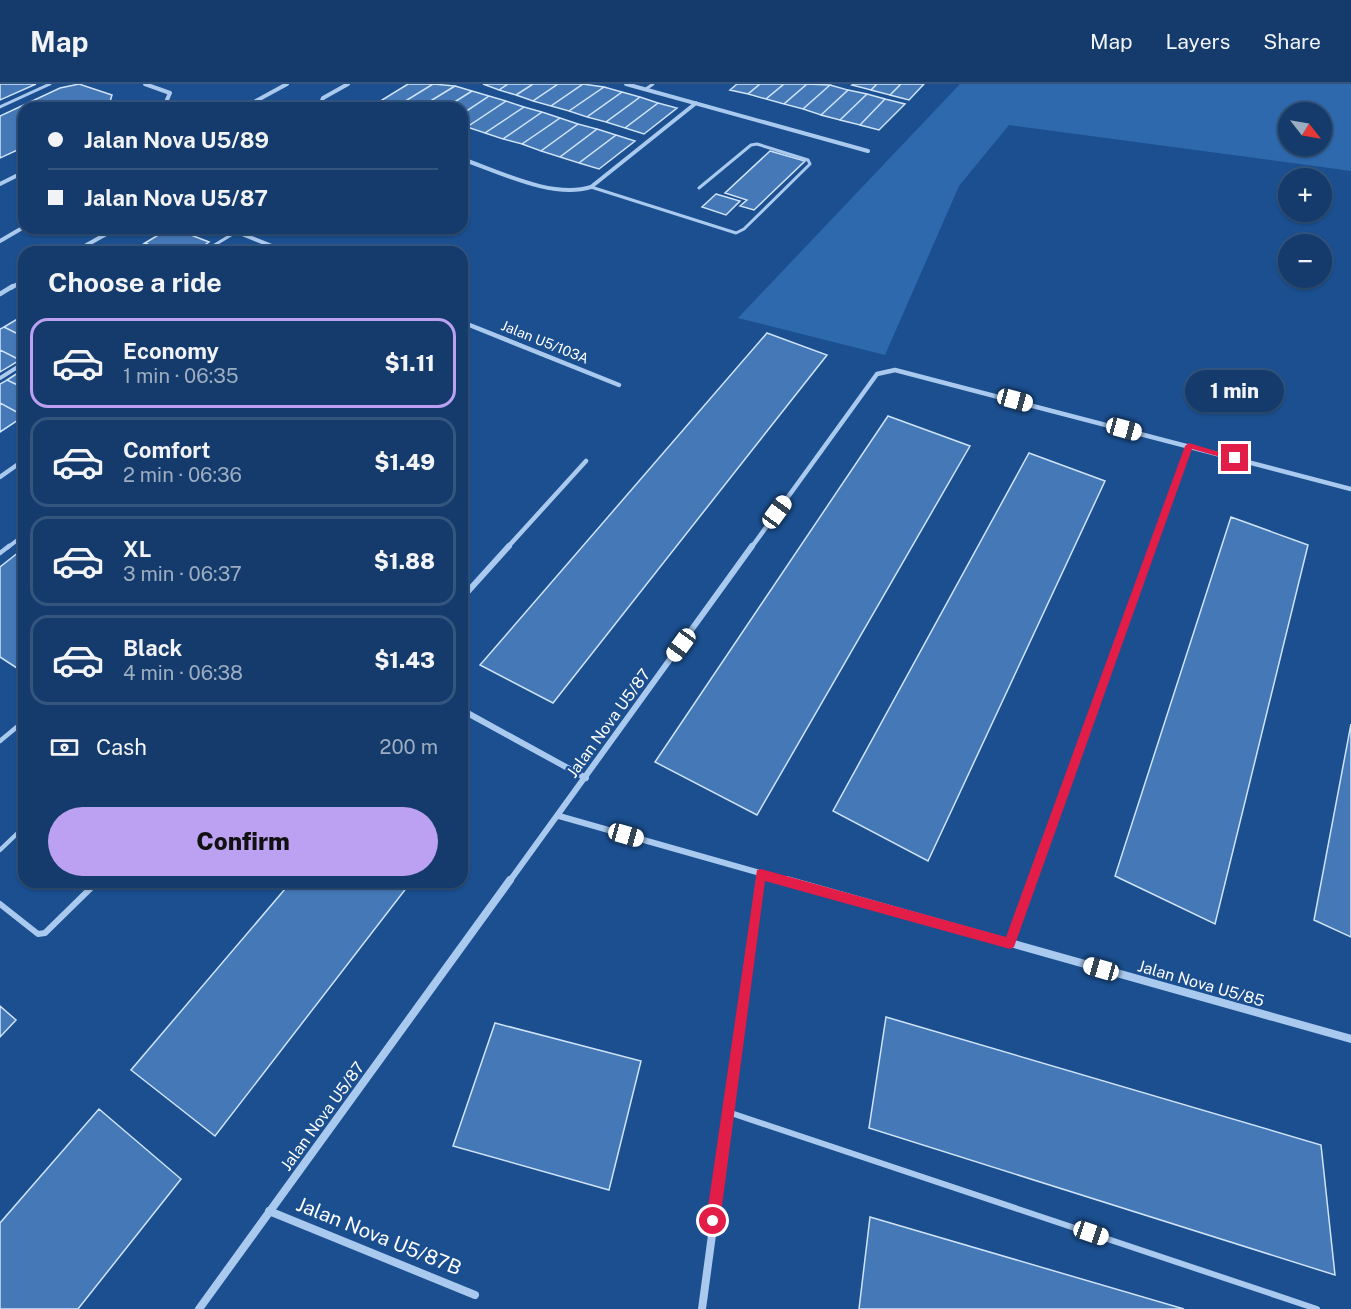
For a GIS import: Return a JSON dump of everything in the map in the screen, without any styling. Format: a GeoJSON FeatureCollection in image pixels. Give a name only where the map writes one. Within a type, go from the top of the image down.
{"type":"FeatureCollection","features":[{"type":"Feature","properties":{"kind":"street"},"geometry":{"type":"LineString","coordinates":[[145,84],[170,93],[170,97],[163,102]]}},
{"type":"Feature","properties":{"kind":"street"},"geometry":{"type":"LineString","coordinates":[[254,102],[287,84]]}},
{"type":"Feature","properties":{"kind":"street"},"geometry":{"type":"LineString","coordinates":[[321,102],[323,98],[348,84]]}},
{"type":"Feature","properties":{"kind":"street"},"geometry":{"type":"LineString","coordinates":[[626,84],[868,151]]}},
{"type":"Feature","properties":{"kind":"street"},"geometry":{"type":"LineString","coordinates":[[468,161],[558,191],[575,192],[591,187],[696,103]]}},
{"type":"Feature","properties":{"kind":"street"},"geometry":{"type":"LineString","coordinates":[[0,184],[18,175]]}},
{"type":"Feature","properties":{"kind":"street"},"geometry":{"type":"LineString","coordinates":[[0,240],[18,230]]}},
{"type":"Feature","properties":{"kind":"street"},"geometry":{"type":"LineString","coordinates":[[85,246],[106,234]]}},
{"type":"Feature","properties":{"kind":"street"},"geometry":{"type":"LineString","coordinates":[[241,234],[272,246]]}},
{"type":"Feature","properties":{"kind":"street"},"geometry":{"type":"LineString","coordinates":[[0,294],[18,284]]}},
{"type":"Feature","properties":{"kind":"street","name":"Jalan U5/103A"},"geometry":{"type":"LineString","coordinates":[[468,324],[619,385]]}},
{"type":"Feature","properties":{"kind":"street","name":"Jalan Nova U5/87"},"geometry":{"type":"LineString","coordinates":[[199,1309],[559,816],[877,374],[895,370],[906,372],[1351,489]]}},
{"type":"Feature","properties":{"kind":"street"},"geometry":{"type":"LineString","coordinates":[[1010,943],[1189,446]]}},
{"type":"Feature","properties":{"kind":"street"},"geometry":{"type":"LineString","coordinates":[[468,591],[586,461]]}},
{"type":"Feature","properties":{"kind":"street"},"geometry":{"type":"LineString","coordinates":[[0,477],[18,464]]}},
{"type":"Feature","properties":{"kind":"street"},"geometry":{"type":"LineString","coordinates":[[468,713],[586,778]]}},
{"type":"Feature","properties":{"kind":"street","name":"Jalan Nova U5/85"},"geometry":{"type":"LineString","coordinates":[[559,816],[1351,1040]]}},
{"type":"Feature","properties":{"kind":"street"},"geometry":{"type":"LineString","coordinates":[[702,1309],[761,874]]}},
{"type":"Feature","properties":{"kind":"street","name":"Jalan Nova U5/87B"},"geometry":{"type":"LineString","coordinates":[[269,1211],[475,1294]]}},
{"type":"Feature","properties":{"kind":"lane"},"geometry":{"type":"LineString","coordinates":[[0,107],[50,84]]}},
{"type":"Feature","properties":{"kind":"lane"},"geometry":{"type":"LineString","coordinates":[[646,89],[653,84]]}},
{"type":"Feature","properties":{"kind":"lane"},"geometry":{"type":"LineString","coordinates":[[591,187],[724,231],[736,232],[744,229],[810,164],[808,160],[798,156],[757,144],[751,145],[699,188]]}},
{"type":"Feature","properties":{"kind":"lane"},"geometry":{"type":"LineString","coordinates":[[213,246],[233,234]]}},
{"type":"Feature","properties":{"kind":"lane"},"geometry":{"type":"LineString","coordinates":[[0,378],[18,367]]}},
{"type":"Feature","properties":{"kind":"lane"},"geometry":{"type":"LineString","coordinates":[[0,553],[18,540]]}},
{"type":"Feature","properties":{"kind":"lane"},"geometry":{"type":"LineString","coordinates":[[0,741],[18,725]]}},
{"type":"Feature","properties":{"kind":"lane"},"geometry":{"type":"LineString","coordinates":[[0,850],[18,833]]}},
{"type":"Feature","properties":{"kind":"lane"},"geometry":{"type":"LineString","coordinates":[[0,904],[38,934],[45,933],[91,888]]}},
{"type":"Feature","properties":{"kind":"lane"},"geometry":{"type":"LineString","coordinates":[[728,1112],[1317,1309]]}},
{"type":"Feature","properties":{"kind":"shaded area"},"geometry":{"type":"Polygon","coordinates":[[[960,84],[1351,84],[1351,171],[1009,125],[959,186],[885,355],[738,318],[960,84]]]}},
{"type":"Feature","properties":{"kind":"building"},"geometry":{"type":"Polygon","coordinates":[[[0,84],[36,84],[0,100],[0,84]]]}},
{"type":"Feature","properties":{"kind":"building"},"geometry":{"type":"Polygon","coordinates":[[[79,84],[112,95],[110,102],[30,102],[60,88],[79,84]]]}},
{"type":"Feature","properties":{"kind":"building"},"geometry":{"type":"Polygon","coordinates":[[[408,84],[433,84],[404,102],[382,100],[408,84]]]}},
{"type":"Feature","properties":{"kind":"building"},"geometry":{"type":"Polygon","coordinates":[[[433,84],[455,86],[429,102],[404,102],[433,84]]]}},
{"type":"Feature","properties":{"kind":"building"},"geometry":{"type":"Polygon","coordinates":[[[483,84],[508,84],[499,90],[483,84]]]}},
{"type":"Feature","properties":{"kind":"building"},"geometry":{"type":"Polygon","coordinates":[[[508,84],[533,84],[516,95],[499,90],[508,84]]]}},
{"type":"Feature","properties":{"kind":"building"},"geometry":{"type":"Polygon","coordinates":[[[533,84],[558,84],[533,101],[516,95],[533,84]]]}},
{"type":"Feature","properties":{"kind":"building"},"geometry":{"type":"Polygon","coordinates":[[[558,84],[583,84],[551,106],[533,101],[558,84]]]}},
{"type":"Feature","properties":{"kind":"building"},"geometry":{"type":"Polygon","coordinates":[[[583,84],[604,87],[569,111],[551,106],[583,84]]]}},
{"type":"Feature","properties":{"kind":"building"},"geometry":{"type":"Polygon","coordinates":[[[737,84],[760,84],[748,94],[730,90],[737,84]]]}},
{"type":"Feature","properties":{"kind":"building"},"geometry":{"type":"Polygon","coordinates":[[[760,84],[784,84],[766,99],[748,94],[760,84]]]}},
{"type":"Feature","properties":{"kind":"building"},"geometry":{"type":"Polygon","coordinates":[[[784,84],[807,84],[784,104],[766,99],[784,84]]]}},
{"type":"Feature","properties":{"kind":"building"},"geometry":{"type":"Polygon","coordinates":[[[807,84],[830,85],[803,109],[784,104],[807,84]]]}},
{"type":"Feature","properties":{"kind":"building"},"geometry":{"type":"Polygon","coordinates":[[[877,84],[871,90],[852,85],[877,84]]]}},
{"type":"Feature","properties":{"kind":"building"},"geometry":{"type":"Polygon","coordinates":[[[877,84],[901,84],[890,95],[871,90],[877,84]]]}},
{"type":"Feature","properties":{"kind":"building"},"geometry":{"type":"Polygon","coordinates":[[[901,84],[924,84],[909,100],[890,95],[901,84]]]}},
{"type":"Feature","properties":{"kind":"building"},"geometry":{"type":"Polygon","coordinates":[[[830,85],[848,90],[821,115],[803,109],[830,85]]]}},
{"type":"Feature","properties":{"kind":"building"},"geometry":{"type":"Polygon","coordinates":[[[455,86],[472,91],[455,102],[429,102],[455,86]]]}},
{"type":"Feature","properties":{"kind":"building"},"geometry":{"type":"Polygon","coordinates":[[[604,87],[622,92],[587,117],[569,111],[604,87]]]}},
{"type":"Feature","properties":{"kind":"building"},"geometry":{"type":"Polygon","coordinates":[[[848,90],[867,94],[840,120],[821,115],[848,90]]]}},
{"type":"Feature","properties":{"kind":"building"},"geometry":{"type":"Polygon","coordinates":[[[472,91],[489,96],[468,110],[468,102],[455,102],[472,91]]]}},
{"type":"Feature","properties":{"kind":"building"},"geometry":{"type":"Polygon","coordinates":[[[622,92],[640,97],[606,122],[587,117],[622,92]]]}},
{"type":"Feature","properties":{"kind":"building"},"geometry":{"type":"Polygon","coordinates":[[[867,94],[885,99],[860,125],[840,120],[867,94]]]}},
{"type":"Feature","properties":{"kind":"building"},"geometry":{"type":"Polygon","coordinates":[[[489,96],[506,101],[468,126],[468,110],[489,96]]]}},
{"type":"Feature","properties":{"kind":"building"},"geometry":{"type":"Polygon","coordinates":[[[640,97],[658,103],[625,128],[606,122],[640,97]]]}},
{"type":"Feature","properties":{"kind":"building"},"geometry":{"type":"Polygon","coordinates":[[[885,99],[905,104],[879,130],[860,125],[885,99]]]}},
{"type":"Feature","properties":{"kind":"building"},"geometry":{"type":"Polygon","coordinates":[[[506,101],[524,107],[485,133],[468,126],[506,101]]]}},
{"type":"Feature","properties":{"kind":"building"},"geometry":{"type":"Polygon","coordinates":[[[658,103],[677,108],[644,134],[625,128],[658,103]]]}},
{"type":"Feature","properties":{"kind":"building"},"geometry":{"type":"Polygon","coordinates":[[[524,107],[542,112],[503,139],[485,133],[524,107]]]}},
{"type":"Feature","properties":{"kind":"building"},"geometry":{"type":"Polygon","coordinates":[[[18,108],[18,150],[0,158],[0,116],[18,108]]]}},
{"type":"Feature","properties":{"kind":"building"},"geometry":{"type":"Polygon","coordinates":[[[542,112],[560,118],[522,144],[503,139],[542,112]]]}},
{"type":"Feature","properties":{"kind":"building"},"geometry":{"type":"Polygon","coordinates":[[[560,118],[578,124],[541,151],[522,144],[560,118]]]}},
{"type":"Feature","properties":{"kind":"building"},"geometry":{"type":"Polygon","coordinates":[[[578,124],[597,129],[560,157],[541,151],[578,124]]]}},
{"type":"Feature","properties":{"kind":"building"},"geometry":{"type":"Polygon","coordinates":[[[597,129],[616,135],[579,163],[560,157],[597,129]]]}},
{"type":"Feature","properties":{"kind":"building"},"geometry":{"type":"Polygon","coordinates":[[[616,135],[635,141],[599,169],[579,163],[616,135]]]}},
{"type":"Feature","properties":{"kind":"building"},"geometry":{"type":"Polygon","coordinates":[[[770,151],[805,161],[754,210],[740,206],[747,200],[725,193],[770,151]]]}},
{"type":"Feature","properties":{"kind":"building"},"geometry":{"type":"Polygon","coordinates":[[[716,194],[740,201],[726,215],[702,207],[716,194]]]}},
{"type":"Feature","properties":{"kind":"building"},"geometry":{"type":"Polygon","coordinates":[[[160,234],[188,234],[209,242],[203,246],[152,246],[145,243],[160,234]]]}},
{"type":"Feature","properties":{"kind":"building"},"geometry":{"type":"Polygon","coordinates":[[[18,319],[18,334],[4,327],[18,319]]]}},
{"type":"Feature","properties":{"kind":"building"},"geometry":{"type":"Polygon","coordinates":[[[4,327],[18,334],[18,359],[0,350],[0,329],[4,327]]]}},
{"type":"Feature","properties":{"kind":"building"},"geometry":{"type":"Polygon","coordinates":[[[767,333],[827,355],[553,703],[480,665],[767,333]]]}},
{"type":"Feature","properties":{"kind":"building"},"geometry":{"type":"Polygon","coordinates":[[[0,350],[18,359],[18,361],[0,372],[0,350]]]}},
{"type":"Feature","properties":{"kind":"building"},"geometry":{"type":"Polygon","coordinates":[[[18,373],[18,385],[7,380],[18,373]]]}},
{"type":"Feature","properties":{"kind":"building"},"geometry":{"type":"Polygon","coordinates":[[[7,380],[18,385],[18,413],[0,403],[0,384],[7,380]]]}},
{"type":"Feature","properties":{"kind":"building"},"geometry":{"type":"Polygon","coordinates":[[[0,403],[18,413],[18,420],[0,432],[0,403]]]}},
{"type":"Feature","properties":{"kind":"building"},"geometry":{"type":"Polygon","coordinates":[[[888,416],[970,446],[757,815],[655,762],[888,416]]]}},
{"type":"Feature","properties":{"kind":"building"},"geometry":{"type":"Polygon","coordinates":[[[1029,453],[1105,481],[928,861],[833,811],[1029,453]]]}},
{"type":"Feature","properties":{"kind":"building"},"geometry":{"type":"Polygon","coordinates":[[[1231,517],[1308,545],[1215,924],[1115,876],[1231,517]]]}},
{"type":"Feature","properties":{"kind":"building"},"geometry":{"type":"Polygon","coordinates":[[[18,553],[18,669],[0,657],[0,567],[18,553]]]}},
{"type":"Feature","properties":{"kind":"building"},"geometry":{"type":"Polygon","coordinates":[[[1351,724],[1351,937],[1314,920],[1351,724]]]}},
{"type":"Feature","properties":{"kind":"building"},"geometry":{"type":"Polygon","coordinates":[[[286,888],[406,888],[215,1136],[131,1070],[286,888]]]}},
{"type":"Feature","properties":{"kind":"building"},"geometry":{"type":"Polygon","coordinates":[[[0,1006],[16,1020],[0,1037],[0,1006]]]}},
{"type":"Feature","properties":{"kind":"building"},"geometry":{"type":"Polygon","coordinates":[[[886,1017],[1321,1145],[1335,1275],[869,1128],[886,1017]]]}},
{"type":"Feature","properties":{"kind":"building"},"geometry":{"type":"Polygon","coordinates":[[[495,1023],[641,1061],[609,1190],[453,1146],[495,1023]]]}},
{"type":"Feature","properties":{"kind":"building"},"geometry":{"type":"Polygon","coordinates":[[[99,1109],[181,1179],[78,1309],[0,1309],[0,1223],[99,1109]]]}},
{"type":"Feature","properties":{"kind":"building"},"geometry":{"type":"Polygon","coordinates":[[[870,1217],[1184,1309],[859,1309],[870,1217]]]}},
{"type":"Feature","properties":{"kind":"route"},"geometry":{"type":"LineString","coordinates":[[713,1221],[761,874],[1010,943],[1189,446],[1235,458]]}}]}
